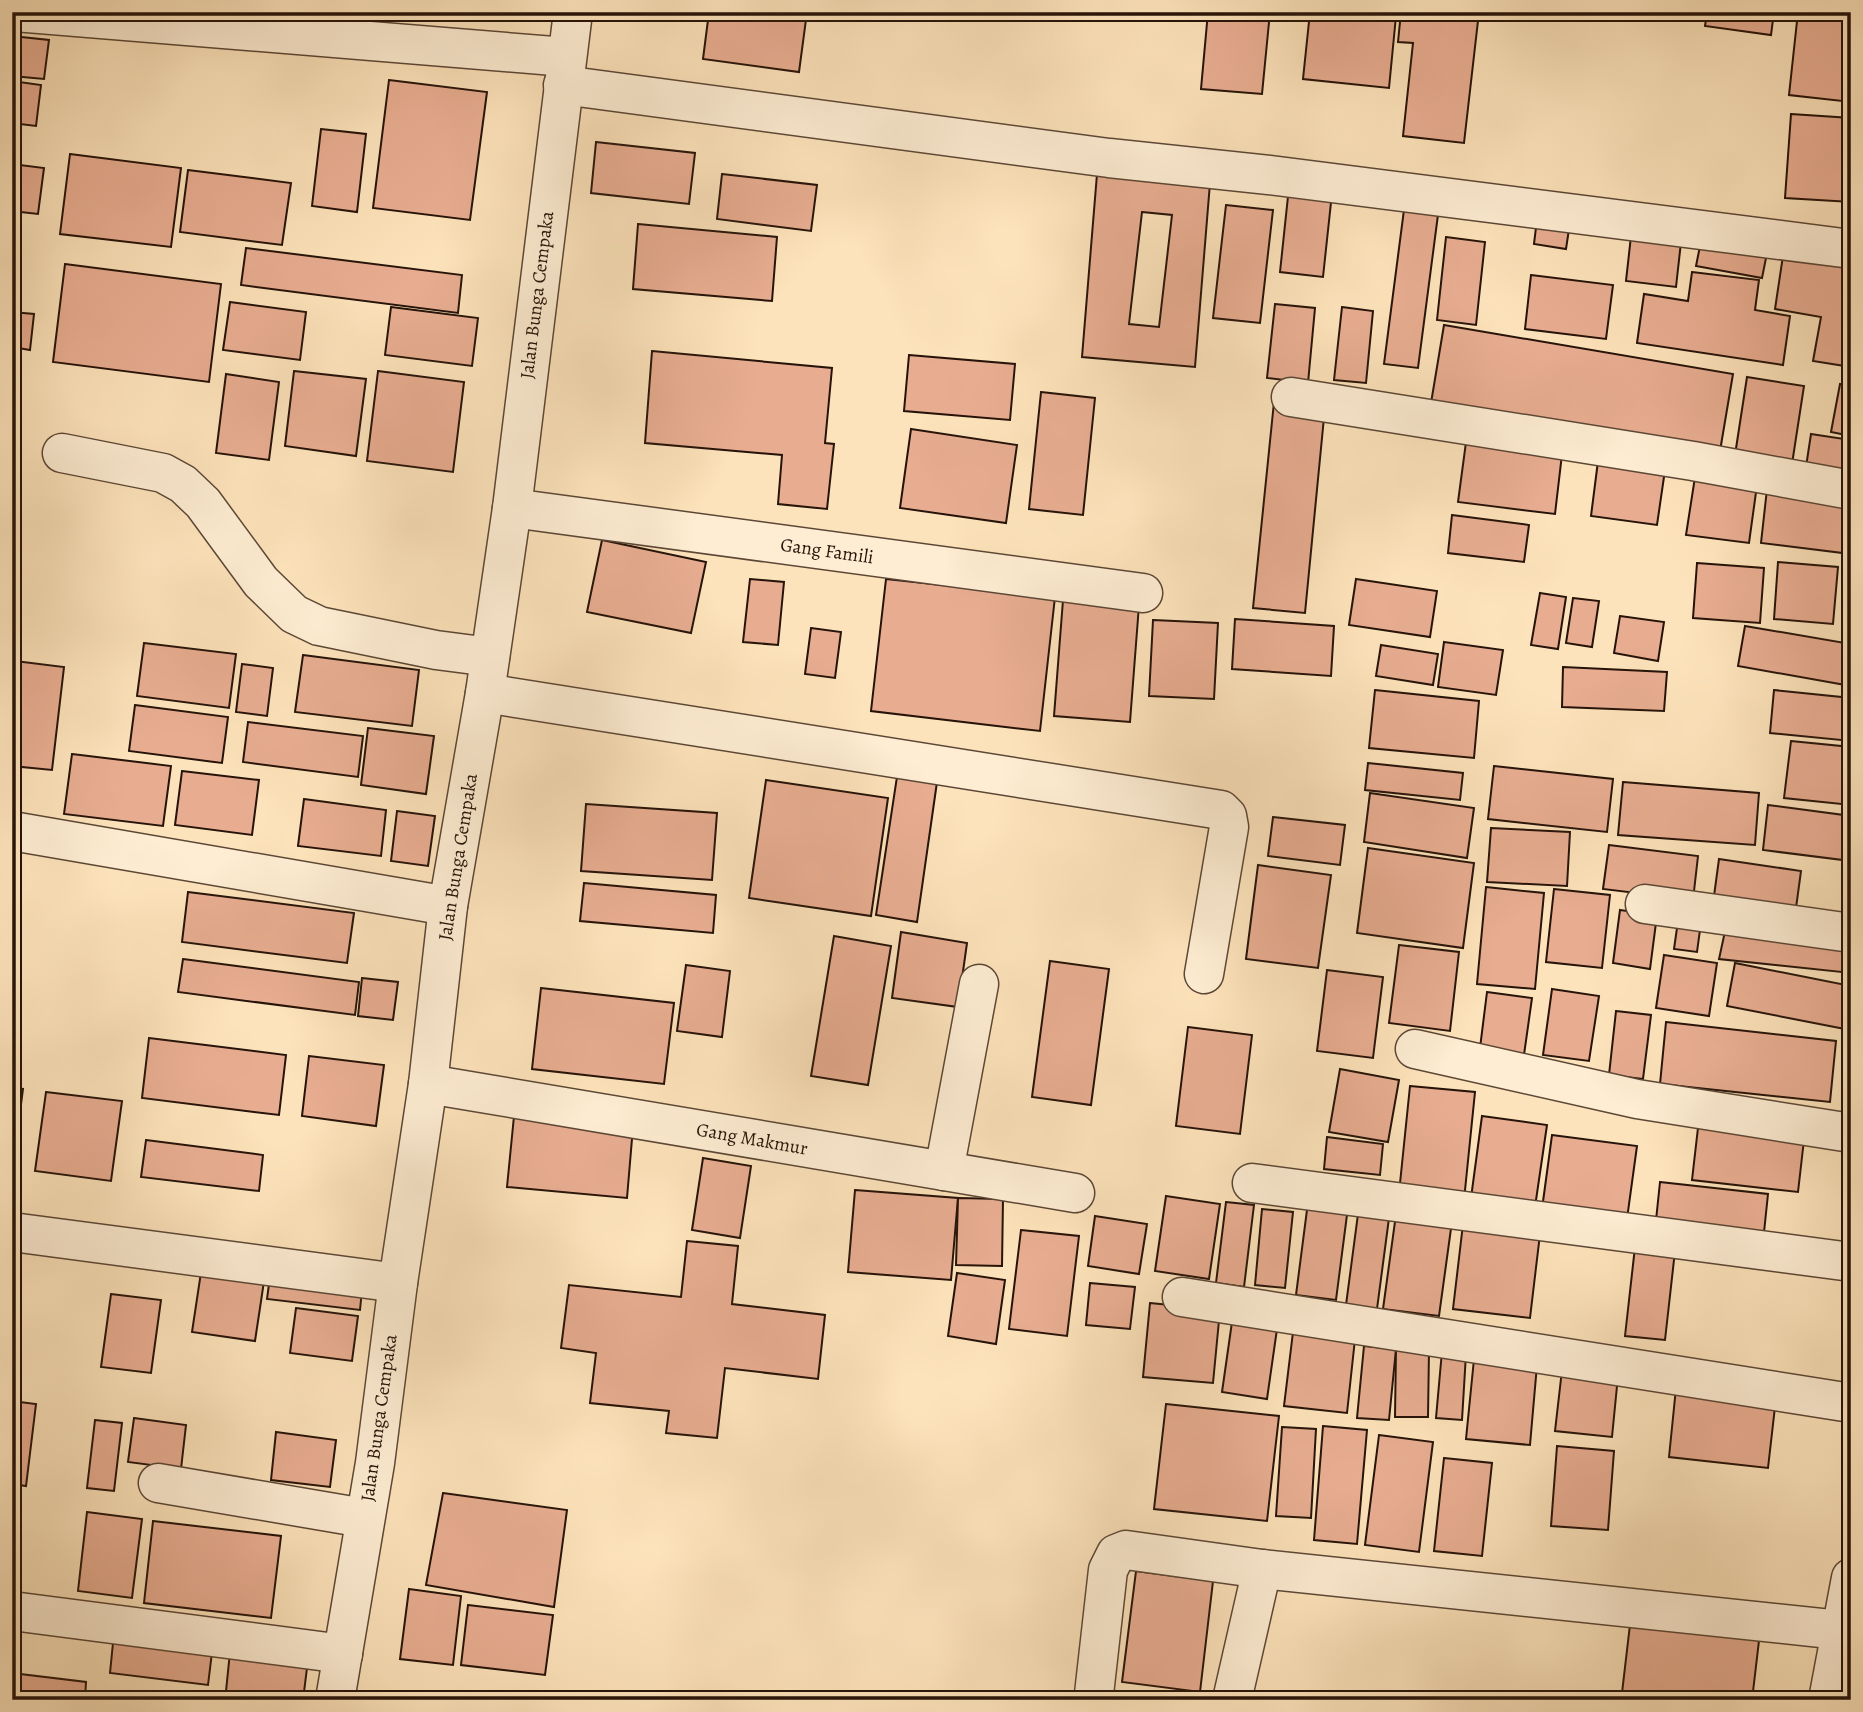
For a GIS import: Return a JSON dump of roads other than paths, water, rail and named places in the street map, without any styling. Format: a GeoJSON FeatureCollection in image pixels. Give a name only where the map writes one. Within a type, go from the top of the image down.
{"type":"FeatureCollection","features":[{"type":"Feature","properties":{"kind":"street"},"geometry":{"type":"LineString","coordinates":[[15,12],[564,71],[1096,157],[1269,175],[1851,249]]}},
{"type":"Feature","properties":{"kind":"street","name":"Jalan Bunga Cempaka"},"geometry":{"type":"LineString","coordinates":[[335,1700],[374,1463],[428,1084],[448,906],[488,675],[512,508],[573,12]]}},
{"type":"Feature","properties":{"kind":"street"},"geometry":{"type":"LineString","coordinates":[[1291,397],[1693,461],[1851,490]]}},
{"type":"Feature","properties":{"kind":"street"},"geometry":{"type":"LineString","coordinates":[[62,453],[163,473],[183,484],[203,503],[261,582],[294,614],[318,626],[436,650],[488,675],[1221,810],[1227,816],[1229,827],[1203,974]]}},
{"type":"Feature","properties":{"kind":"street","name":"Gang Famili"},"geometry":{"type":"LineString","coordinates":[[512,508],[1143,593]]}},
{"type":"Feature","properties":{"kind":"street"},"geometry":{"type":"LineString","coordinates":[[12,831],[448,906]]}},
{"type":"Feature","properties":{"kind":"street"},"geometry":{"type":"LineString","coordinates":[[1645,904],[1851,933]]}},
{"type":"Feature","properties":{"kind":"street"},"geometry":{"type":"LineString","coordinates":[[944,1171],[979,984]]}},
{"type":"Feature","properties":{"kind":"street"},"geometry":{"type":"LineString","coordinates":[[1415,1049],[1637,1100],[1851,1133]]}},
{"type":"Feature","properties":{"kind":"street","name":"Gang Makmur"},"geometry":{"type":"LineString","coordinates":[[428,1084],[1075,1193]]}},
{"type":"Feature","properties":{"kind":"street"},"geometry":{"type":"LineString","coordinates":[[1252,1183],[1851,1262]]}},
{"type":"Feature","properties":{"kind":"street"},"geometry":{"type":"LineString","coordinates":[[12,1232],[398,1283]]}},
{"type":"Feature","properties":{"kind":"street"},"geometry":{"type":"LineString","coordinates":[[1182,1297],[1851,1403]]}},
{"type":"Feature","properties":{"kind":"street"},"geometry":{"type":"LineString","coordinates":[[158,1483],[364,1518]]}},
{"type":"Feature","properties":{"kind":"street"},"geometry":{"type":"LineString","coordinates":[[1096,1700],[1094,1694],[1108,1570],[1116,1554],[1126,1550],[1144,1555],[1262,1569],[1840,1630]]}},
{"type":"Feature","properties":{"kind":"street"},"geometry":{"type":"LineString","coordinates":[[1232,1700],[1262,1569]]}},
{"type":"Feature","properties":{"kind":"street"},"geometry":{"type":"LineString","coordinates":[[1828,1700],[1851,1578]]}},
{"type":"Feature","properties":{"kind":"street"},"geometry":{"type":"LineString","coordinates":[[12,1611],[343,1654]]}}]}
